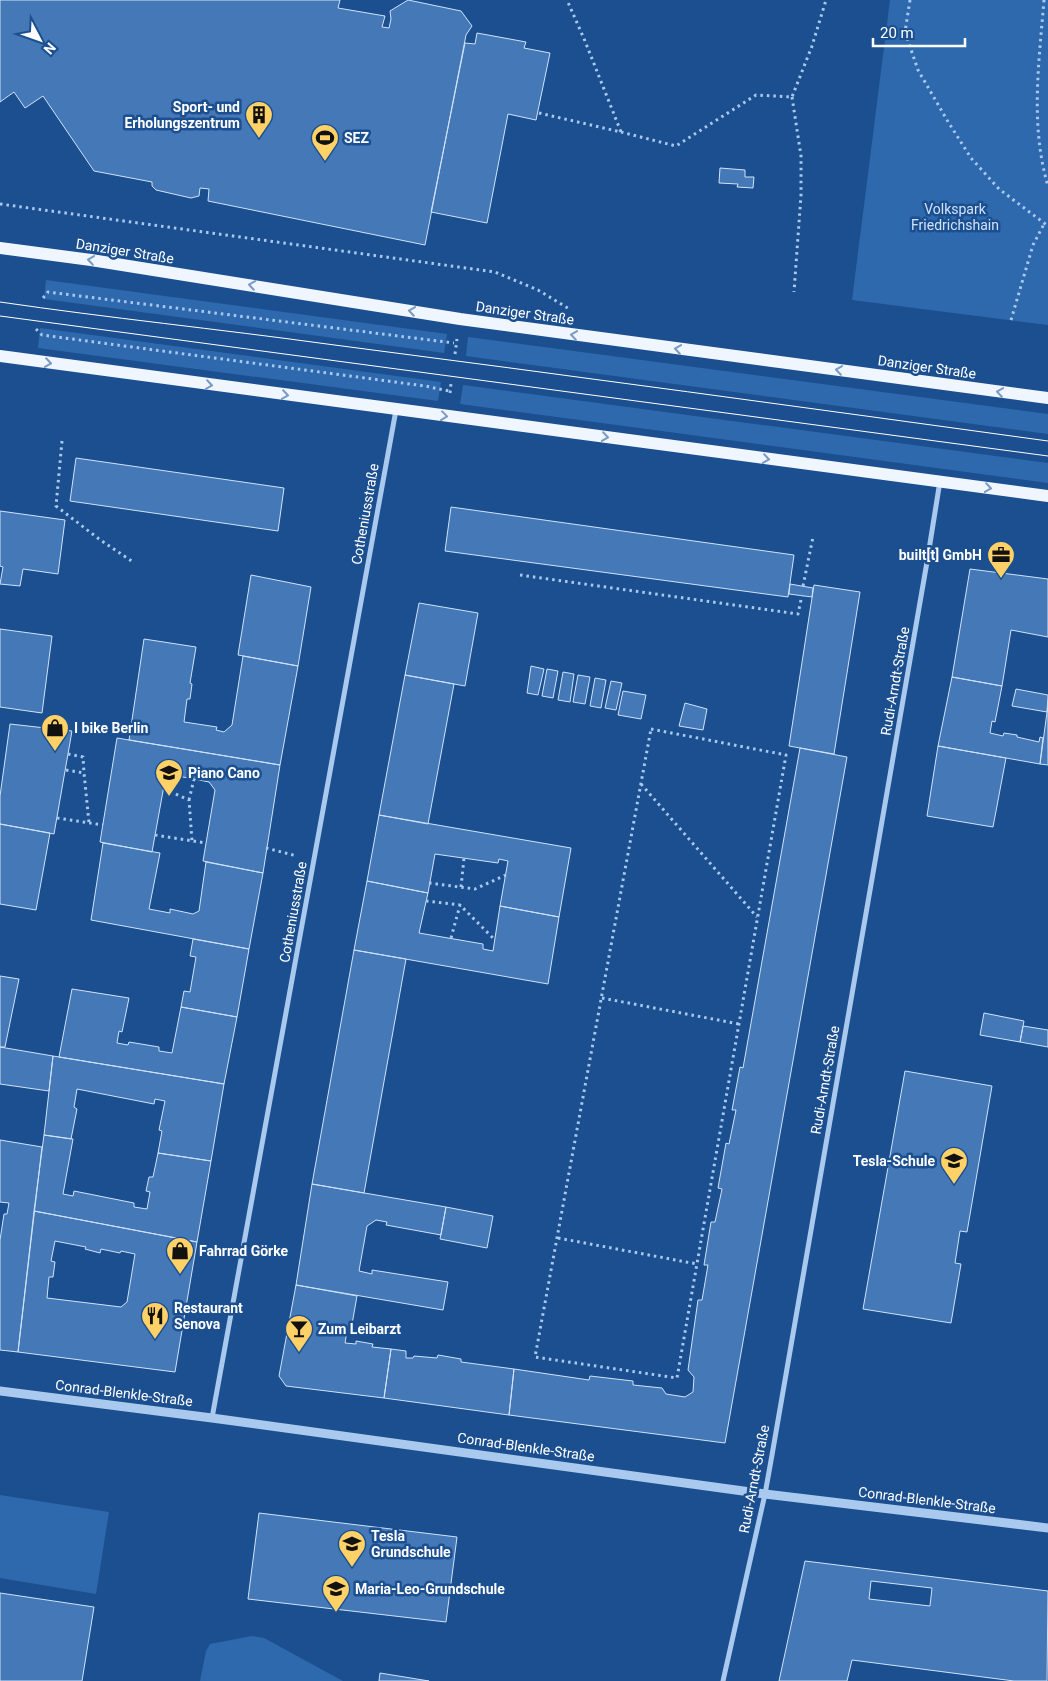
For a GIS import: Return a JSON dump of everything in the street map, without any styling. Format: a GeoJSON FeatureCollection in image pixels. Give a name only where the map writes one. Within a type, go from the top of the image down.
{"type":"FeatureCollection","features":[{"type":"Feature","properties":{"kind":"main road","name":"Danziger Straße"},"geometry":{"type":"LineString","coordinates":[[0,248],[91,260],[537,330],[1048,398]]}},
{"type":"Feature","properties":{"kind":"main road"},"geometry":{"type":"LineString","coordinates":[[0,356],[1048,496]]}},
{"type":"Feature","properties":{"kind":"street","name":"Cotheniusstraße"},"geometry":{"type":"LineString","coordinates":[[212,1418],[396,410]]}},
{"type":"Feature","properties":{"kind":"street","name":"Rudi-Arndt-Straße"},"geometry":{"type":"LineString","coordinates":[[723,1681],[764,1494],[940,482]]}},
{"type":"Feature","properties":{"kind":"street","name":"Conrad-Blenkle-Straße"},"geometry":{"type":"LineString","coordinates":[[0,1391],[212,1418],[764,1494],[1048,1528]]}},
{"type":"Feature","properties":{"kind":"path"},"geometry":{"type":"LineString","coordinates":[[567,0],[621,132]]}},
{"type":"Feature","properties":{"kind":"path"},"geometry":{"type":"LineString","coordinates":[[794,292],[801,194],[801,156],[792,97],[812,46],[826,0]]}},
{"type":"Feature","properties":{"kind":"path"},"geometry":{"type":"LineString","coordinates":[[910,0],[905,32],[918,70],[932,96],[971,158],[999,189],[1046,225],[1033,246],[1011,320]]}},
{"type":"Feature","properties":{"kind":"path"},"geometry":{"type":"LineString","coordinates":[[1044,0],[1037,82],[1039,148],[1048,186]]}},
{"type":"Feature","properties":{"kind":"path"},"geometry":{"type":"LineString","coordinates":[[539,113],[676,146],[756,95],[792,97]]}},
{"type":"Feature","properties":{"kind":"path"},"geometry":{"type":"LineString","coordinates":[[0,204],[495,272],[538,290]]}},
{"type":"Feature","properties":{"kind":"path"},"geometry":{"type":"LineString","coordinates":[[43,298],[48,292],[456,343]]}},
{"type":"Feature","properties":{"kind":"path"},"geometry":{"type":"LineString","coordinates":[[36,329],[42,335],[425,386],[450,391]]}},
{"type":"Feature","properties":{"kind":"path"},"geometry":{"type":"LineString","coordinates":[[455,354],[458,334]]}},
{"type":"Feature","properties":{"kind":"path"},"geometry":{"type":"LineString","coordinates":[[62,441],[56,506],[133,562]]}},
{"type":"Feature","properties":{"kind":"path"},"geometry":{"type":"LineString","coordinates":[[803,586],[813,537]]}},
{"type":"Feature","properties":{"kind":"path"},"geometry":{"type":"LineString","coordinates":[[520,575],[798,614],[802,595]]}},
{"type":"Feature","properties":{"kind":"path"},"geometry":{"type":"LineString","coordinates":[[652,729],[786,755],[677,1378],[536,1357],[641,784],[652,729]]}},
{"type":"Feature","properties":{"kind":"path"},"geometry":{"type":"LineString","coordinates":[[68,754],[83,757],[89,823]]}},
{"type":"Feature","properties":{"kind":"path"},"geometry":{"type":"LineString","coordinates":[[66,770],[84,773]]}},
{"type":"Feature","properties":{"kind":"path"},"geometry":{"type":"LineString","coordinates":[[192,841],[189,800],[194,779]]}},
{"type":"Feature","properties":{"kind":"path"},"geometry":{"type":"LineString","coordinates":[[641,784],[758,918]]}},
{"type":"Feature","properties":{"kind":"path"},"geometry":{"type":"LineString","coordinates":[[164,789],[189,800]]}},
{"type":"Feature","properties":{"kind":"path"},"geometry":{"type":"LineString","coordinates":[[57,818],[103,825]]}},
{"type":"Feature","properties":{"kind":"path"},"geometry":{"type":"LineString","coordinates":[[155,835],[206,843]]}},
{"type":"Feature","properties":{"kind":"path"},"geometry":{"type":"LineString","coordinates":[[266,848],[314,859]]}},
{"type":"Feature","properties":{"kind":"path"},"geometry":{"type":"LineString","coordinates":[[461,887],[464,858]]}},
{"type":"Feature","properties":{"kind":"path"},"geometry":{"type":"LineString","coordinates":[[429,883],[475,889],[506,875]]}},
{"type":"Feature","properties":{"kind":"path"},"geometry":{"type":"LineString","coordinates":[[426,901],[460,905],[495,940]]}},
{"type":"Feature","properties":{"kind":"path"},"geometry":{"type":"LineString","coordinates":[[450,938],[460,905]]}},
{"type":"Feature","properties":{"kind":"path"},"geometry":{"type":"LineString","coordinates":[[602,998],[739,1024]]}},
{"type":"Feature","properties":{"kind":"path"},"geometry":{"type":"LineString","coordinates":[[558,1238],[697,1264]]}},
{"type":"Feature","properties":{"kind":"green space","name":"Volkspark Friedrichshain"},"geometry":{"type":"Polygon","coordinates":[[[890,0],[1048,0],[1048,325],[852,300],[890,0]]]}},
{"type":"Feature","properties":{"kind":"green space"},"geometry":{"type":"Polygon","coordinates":[[[46,280],[447,334],[444,353],[44,299],[46,280]]]}},
{"type":"Feature","properties":{"kind":"green space"},"geometry":{"type":"Polygon","coordinates":[[[40,328],[441,382],[438,401],[38,348],[40,328]]]}},
{"type":"Feature","properties":{"kind":"green space"},"geometry":{"type":"Polygon","coordinates":[[[468,337],[1048,414],[1048,434],[466,356],[468,337]]]}},
{"type":"Feature","properties":{"kind":"green space"},"geometry":{"type":"Polygon","coordinates":[[[463,385],[1048,463],[1048,483],[460,404],[463,385]]]}},
{"type":"Feature","properties":{"kind":"green space"},"geometry":{"type":"Polygon","coordinates":[[[0,1495],[109,1512],[96,1594],[0,1578],[0,1495]]]}},
{"type":"Feature","properties":{"kind":"green space"},"geometry":{"type":"Polygon","coordinates":[[[252,1636],[264,1638],[343,1681],[200,1681],[206,1651],[210,1644],[252,1636]]]}},
{"type":"Feature","properties":{"kind":"building","name":"Sport- und Erholungszentrum"},"geometry":{"type":"Polygon","coordinates":[[[0,0],[340,0],[338,8],[385,16],[382,27],[389,28],[390,11],[408,0],[461,11],[472,26],[466,35],[425,245],[208,201],[209,189],[200,188],[199,196],[191,198],[156,190],[152,186],[152,182],[94,171],[43,96],[25,108],[14,92],[0,102],[0,0]]]}},
{"type":"Feature","properties":{"kind":"building"},"geometry":{"type":"Polygon","coordinates":[[[477,33],[526,42],[524,48],[550,53],[536,120],[508,114],[487,223],[431,212],[465,43],[475,44],[477,33]]]}},
{"type":"Feature","properties":{"kind":"building"},"geometry":{"type":"Polygon","coordinates":[[[720,168],[745,170],[745,177],[754,177],[753,188],[737,187],[738,184],[719,183],[720,168]]]}},
{"type":"Feature","properties":{"kind":"building"},"geometry":{"type":"Polygon","coordinates":[[[76,458],[284,488],[278,531],[70,501],[76,458]]]}},
{"type":"Feature","properties":{"kind":"building"},"geometry":{"type":"Polygon","coordinates":[[[451,507],[794,555],[788,597],[445,551],[451,507]]]}},
{"type":"Feature","properties":{"kind":"building"},"geometry":{"type":"Polygon","coordinates":[[[0,511],[65,520],[58,574],[23,569],[20,586],[0,584],[3,567],[0,566],[0,511]]]}},
{"type":"Feature","properties":{"kind":"building"},"geometry":{"type":"Polygon","coordinates":[[[970,569],[1048,579],[1048,637],[1011,630],[1002,686],[952,677],[970,569]]]}},
{"type":"Feature","properties":{"kind":"building"},"geometry":{"type":"Polygon","coordinates":[[[251,575],[311,587],[298,666],[238,655],[251,575]]]}},
{"type":"Feature","properties":{"kind":"building"},"geometry":{"type":"Polygon","coordinates":[[[790,584],[813,588],[812,597],[789,594],[790,584]]]}},
{"type":"Feature","properties":{"kind":"building"},"geometry":{"type":"Polygon","coordinates":[[[814,585],[860,592],[834,754],[789,746],[814,585]]]}},
{"type":"Feature","properties":{"kind":"building"},"geometry":{"type":"Polygon","coordinates":[[[419,603],[478,613],[465,686],[405,675],[419,603]]]}},
{"type":"Feature","properties":{"kind":"building"},"geometry":{"type":"Polygon","coordinates":[[[0,629],[52,636],[42,713],[0,707],[0,629]]]}},
{"type":"Feature","properties":{"kind":"building"},"geometry":{"type":"Polygon","coordinates":[[[144,639],[196,647],[190,683],[192,684],[190,699],[187,699],[184,722],[217,727],[216,730],[224,732],[232,725],[243,656],[298,666],[280,765],[129,740],[144,639]]]}},
{"type":"Feature","properties":{"kind":"building"},"geometry":{"type":"Polygon","coordinates":[[[531,666],[544,669],[538,695],[527,693],[531,666]]]}},
{"type":"Feature","properties":{"kind":"building"},"geometry":{"type":"Polygon","coordinates":[[[547,669],[558,671],[553,698],[542,696],[547,669]]]}},
{"type":"Feature","properties":{"kind":"building"},"geometry":{"type":"Polygon","coordinates":[[[563,672],[574,674],[570,702],[558,700],[563,672]]]}},
{"type":"Feature","properties":{"kind":"building"},"geometry":{"type":"Polygon","coordinates":[[[405,675],[454,684],[428,824],[379,815],[405,675]]]}},
{"type":"Feature","properties":{"kind":"building"},"geometry":{"type":"Polygon","coordinates":[[[578,675],[590,677],[585,704],[573,702],[578,675]]]}},
{"type":"Feature","properties":{"kind":"building"},"geometry":{"type":"Polygon","coordinates":[[[952,677],[1002,686],[995,722],[992,721],[990,733],[1003,736],[1004,733],[1017,735],[1017,737],[1039,742],[1040,737],[1043,738],[1040,764],[938,746],[952,677]]]}},
{"type":"Feature","properties":{"kind":"building"},"geometry":{"type":"Polygon","coordinates":[[[595,678],[606,680],[601,708],[590,706],[595,678]]]}},
{"type":"Feature","properties":{"kind":"building"},"geometry":{"type":"Polygon","coordinates":[[[611,681],[622,683],[616,710],[605,708],[611,681]]]}},
{"type":"Feature","properties":{"kind":"building"},"geometry":{"type":"Polygon","coordinates":[[[1016,689],[1048,695],[1047,712],[1012,706],[1016,689]]]}},
{"type":"Feature","properties":{"kind":"building"},"geometry":{"type":"Polygon","coordinates":[[[623,691],[646,695],[641,719],[618,715],[623,691]]]}},
{"type":"Feature","properties":{"kind":"building"},"geometry":{"type":"Polygon","coordinates":[[[685,703],[707,709],[703,730],[679,726],[685,703]]]}},
{"type":"Feature","properties":{"kind":"building"},"geometry":{"type":"Polygon","coordinates":[[[1048,705],[1048,765],[1040,764],[1048,705]]]}},
{"type":"Feature","properties":{"kind":"building"},"geometry":{"type":"Polygon","coordinates":[[[10,724],[72,731],[54,834],[0,824],[0,796],[10,724]]]}},
{"type":"Feature","properties":{"kind":"building"},"geometry":{"type":"Polygon","coordinates":[[[117,738],[280,765],[263,873],[203,861],[215,790],[209,782],[194,779],[172,775],[165,780],[152,852],[100,842],[117,738]]]}},
{"type":"Feature","properties":{"kind":"building"},"geometry":{"type":"Polygon","coordinates":[[[938,746],[1006,758],[993,827],[927,816],[938,746]]]}},
{"type":"Feature","properties":{"kind":"building"},"geometry":{"type":"Polygon","coordinates":[[[800,748],[847,757],[725,1443],[509,1415],[514,1369],[589,1380],[590,1376],[633,1381],[633,1385],[662,1388],[666,1394],[685,1397],[693,1392],[694,1377],[688,1370],[698,1300],[702,1300],[708,1265],[704,1265],[711,1222],[715,1222],[722,1189],[718,1188],[726,1143],[729,1144],[736,1110],[732,1110],[740,1067],[743,1068],[800,748]]]}},
{"type":"Feature","properties":{"kind":"building"},"geometry":{"type":"Polygon","coordinates":[[[379,815],[571,848],[559,917],[500,906],[508,861],[499,859],[498,863],[435,854],[428,893],[367,881],[379,815]]]}},
{"type":"Feature","properties":{"kind":"building"},"geometry":{"type":"Polygon","coordinates":[[[0,824],[50,833],[36,910],[0,904],[0,824]]]}},
{"type":"Feature","properties":{"kind":"building"},"geometry":{"type":"Polygon","coordinates":[[[103,843],[160,853],[149,909],[170,913],[170,909],[193,914],[199,911],[206,862],[263,873],[249,949],[91,920],[103,843]]]}},
{"type":"Feature","properties":{"kind":"building"},"geometry":{"type":"Polygon","coordinates":[[[367,881],[428,893],[419,933],[483,944],[483,949],[493,951],[500,906],[559,917],[548,984],[354,950],[367,881]]]}},
{"type":"Feature","properties":{"kind":"building"},"geometry":{"type":"Polygon","coordinates":[[[193,939],[249,949],[237,1017],[181,1007],[184,991],[190,992],[196,957],[190,956],[193,939]]]}},
{"type":"Feature","properties":{"kind":"building"},"geometry":{"type":"Polygon","coordinates":[[[354,950],[406,959],[364,1193],[312,1184],[354,950]]]}},
{"type":"Feature","properties":{"kind":"building"},"geometry":{"type":"Polygon","coordinates":[[[0,976],[19,979],[5,1047],[0,1047],[0,976]]]}},
{"type":"Feature","properties":{"kind":"building"},"geometry":{"type":"Polygon","coordinates":[[[72,989],[129,998],[122,1032],[119,1031],[117,1043],[128,1045],[129,1042],[159,1047],[159,1051],[172,1053],[181,1007],[237,1017],[224,1084],[59,1057],[72,989]]]}},
{"type":"Feature","properties":{"kind":"building"},"geometry":{"type":"Polygon","coordinates":[[[984,1013],[1024,1021],[1020,1042],[980,1035],[984,1013]]]}},
{"type":"Feature","properties":{"kind":"building"},"geometry":{"type":"Polygon","coordinates":[[[1023,1026],[1048,1030],[1048,1047],[1020,1042],[1023,1026]]]}},
{"type":"Feature","properties":{"kind":"building"},"geometry":{"type":"Polygon","coordinates":[[[0,1047],[53,1056],[49,1091],[0,1084],[0,1047]]]}},
{"type":"Feature","properties":{"kind":"building"},"geometry":{"type":"Polygon","coordinates":[[[53,1056],[224,1084],[211,1161],[158,1153],[162,1131],[159,1130],[165,1101],[155,1099],[154,1104],[77,1089],[74,1107],[77,1109],[71,1139],[44,1135],[53,1056]]]}},
{"type":"Feature","properties":{"kind":"building"},"geometry":{"type":"Polygon","coordinates":[[[905,1071],[992,1086],[967,1232],[960,1231],[955,1263],[961,1264],[951,1323],[863,1309],[905,1071]]]}},
{"type":"Feature","properties":{"kind":"building"},"geometry":{"type":"Polygon","coordinates":[[[44,1135],[73,1139],[63,1194],[73,1196],[74,1191],[134,1203],[134,1207],[147,1209],[150,1192],[146,1191],[149,1177],[153,1177],[158,1153],[211,1161],[197,1242],[34,1211],[44,1135]]]}},
{"type":"Feature","properties":{"kind":"building"},"geometry":{"type":"Polygon","coordinates":[[[0,1140],[42,1147],[18,1352],[0,1350],[0,1240],[4,1214],[7,1214],[9,1203],[0,1202],[0,1140]]]}},
{"type":"Feature","properties":{"kind":"building"},"geometry":{"type":"Polygon","coordinates":[[[312,1184],[446,1207],[441,1235],[386,1225],[387,1222],[376,1220],[367,1226],[359,1271],[372,1274],[372,1270],[448,1282],[443,1310],[296,1285],[312,1184]]]}},
{"type":"Feature","properties":{"kind":"building"},"geometry":{"type":"Polygon","coordinates":[[[446,1207],[493,1216],[487,1248],[440,1239],[446,1207]]]}},
{"type":"Feature","properties":{"kind":"building"},"geometry":{"type":"Polygon","coordinates":[[[34,1211],[197,1242],[175,1372],[18,1352],[34,1211]],[[55,1241],[51,1261],[55,1262],[53,1277],[49,1277],[47,1298],[121,1307],[127,1302],[135,1254],[101,1249],[100,1253],[85,1249],[86,1247],[55,1241]]]}},
{"type":"Feature","properties":{"kind":"building"},"geometry":{"type":"Polygon","coordinates":[[[296,1285],[357,1296],[351,1330],[347,1331],[345,1343],[356,1344],[356,1341],[373,1344],[372,1347],[391,1349],[384,1398],[286,1386],[279,1376],[296,1285]]]}},
{"type":"Feature","properties":{"kind":"building"},"geometry":{"type":"Polygon","coordinates":[[[391,1349],[406,1351],[406,1358],[413,1358],[414,1356],[437,1358],[438,1355],[461,1359],[461,1362],[514,1369],[509,1415],[384,1398],[391,1349]]]}},
{"type":"Feature","properties":{"kind":"building","name":"Tesla Grundschule"},"geometry":{"type":"Polygon","coordinates":[[[259,1513],[457,1537],[446,1622],[248,1599],[259,1513]]]}},
{"type":"Feature","properties":{"kind":"building"},"geometry":{"type":"Polygon","coordinates":[[[805,1561],[1048,1591],[1047,1681],[1014,1681],[852,1660],[847,1681],[779,1681],[805,1561]],[[871,1581],[869,1599],[930,1606],[932,1588],[871,1581]]]}},
{"type":"Feature","properties":{"kind":"building"},"geometry":{"type":"Polygon","coordinates":[[[0,1593],[94,1607],[82,1681],[0,1681],[0,1593]]]}},
{"type":"Feature","properties":{"kind":"building"},"geometry":{"type":"Polygon","coordinates":[[[380,1673],[429,1681],[379,1681],[380,1673]]]}},
{"type":"Feature","properties":{"kind":"tram line"},"geometry":{"type":"LineString","coordinates":[[0,302],[1048,441]]}},
{"type":"Feature","properties":{"kind":"tram line"},"geometry":{"type":"LineString","coordinates":[[0,316],[1048,456]]}},
{"type":"Feature","properties":{"kind":"place","name":"Sport- und Erholungszentrum"},"geometry":{"type":"Point","coordinates":[259,139]}},
{"type":"Feature","properties":{"kind":"place","name":"SEZ"},"geometry":{"type":"Point","coordinates":[325,162]}},
{"type":"Feature","properties":{"kind":"place","name":"built[t] GmbH"},"geometry":{"type":"Point","coordinates":[1001,579]}},
{"type":"Feature","properties":{"kind":"place","name":"I bike Berlin"},"geometry":{"type":"Point","coordinates":[55,752]}},
{"type":"Feature","properties":{"kind":"place","name":"Piano Cano"},"geometry":{"type":"Point","coordinates":[169,797]}},
{"type":"Feature","properties":{"kind":"place","name":"Tesla-Schule"},"geometry":{"type":"Point","coordinates":[954,1185]}},
{"type":"Feature","properties":{"kind":"place","name":"Fahrrad Görke"},"geometry":{"type":"Point","coordinates":[180,1275]}},
{"type":"Feature","properties":{"kind":"place","name":"Restaurant Senova"},"geometry":{"type":"Point","coordinates":[155,1340]}},
{"type":"Feature","properties":{"kind":"place","name":"Zum Leibarzt"},"geometry":{"type":"Point","coordinates":[299,1353]}},
{"type":"Feature","properties":{"kind":"place","name":"Tesla Grundschule"},"geometry":{"type":"Point","coordinates":[352,1568]}},
{"type":"Feature","properties":{"kind":"place","name":"Maria-Leo-Grundschule"},"geometry":{"type":"Point","coordinates":[336,1613]}}]}
